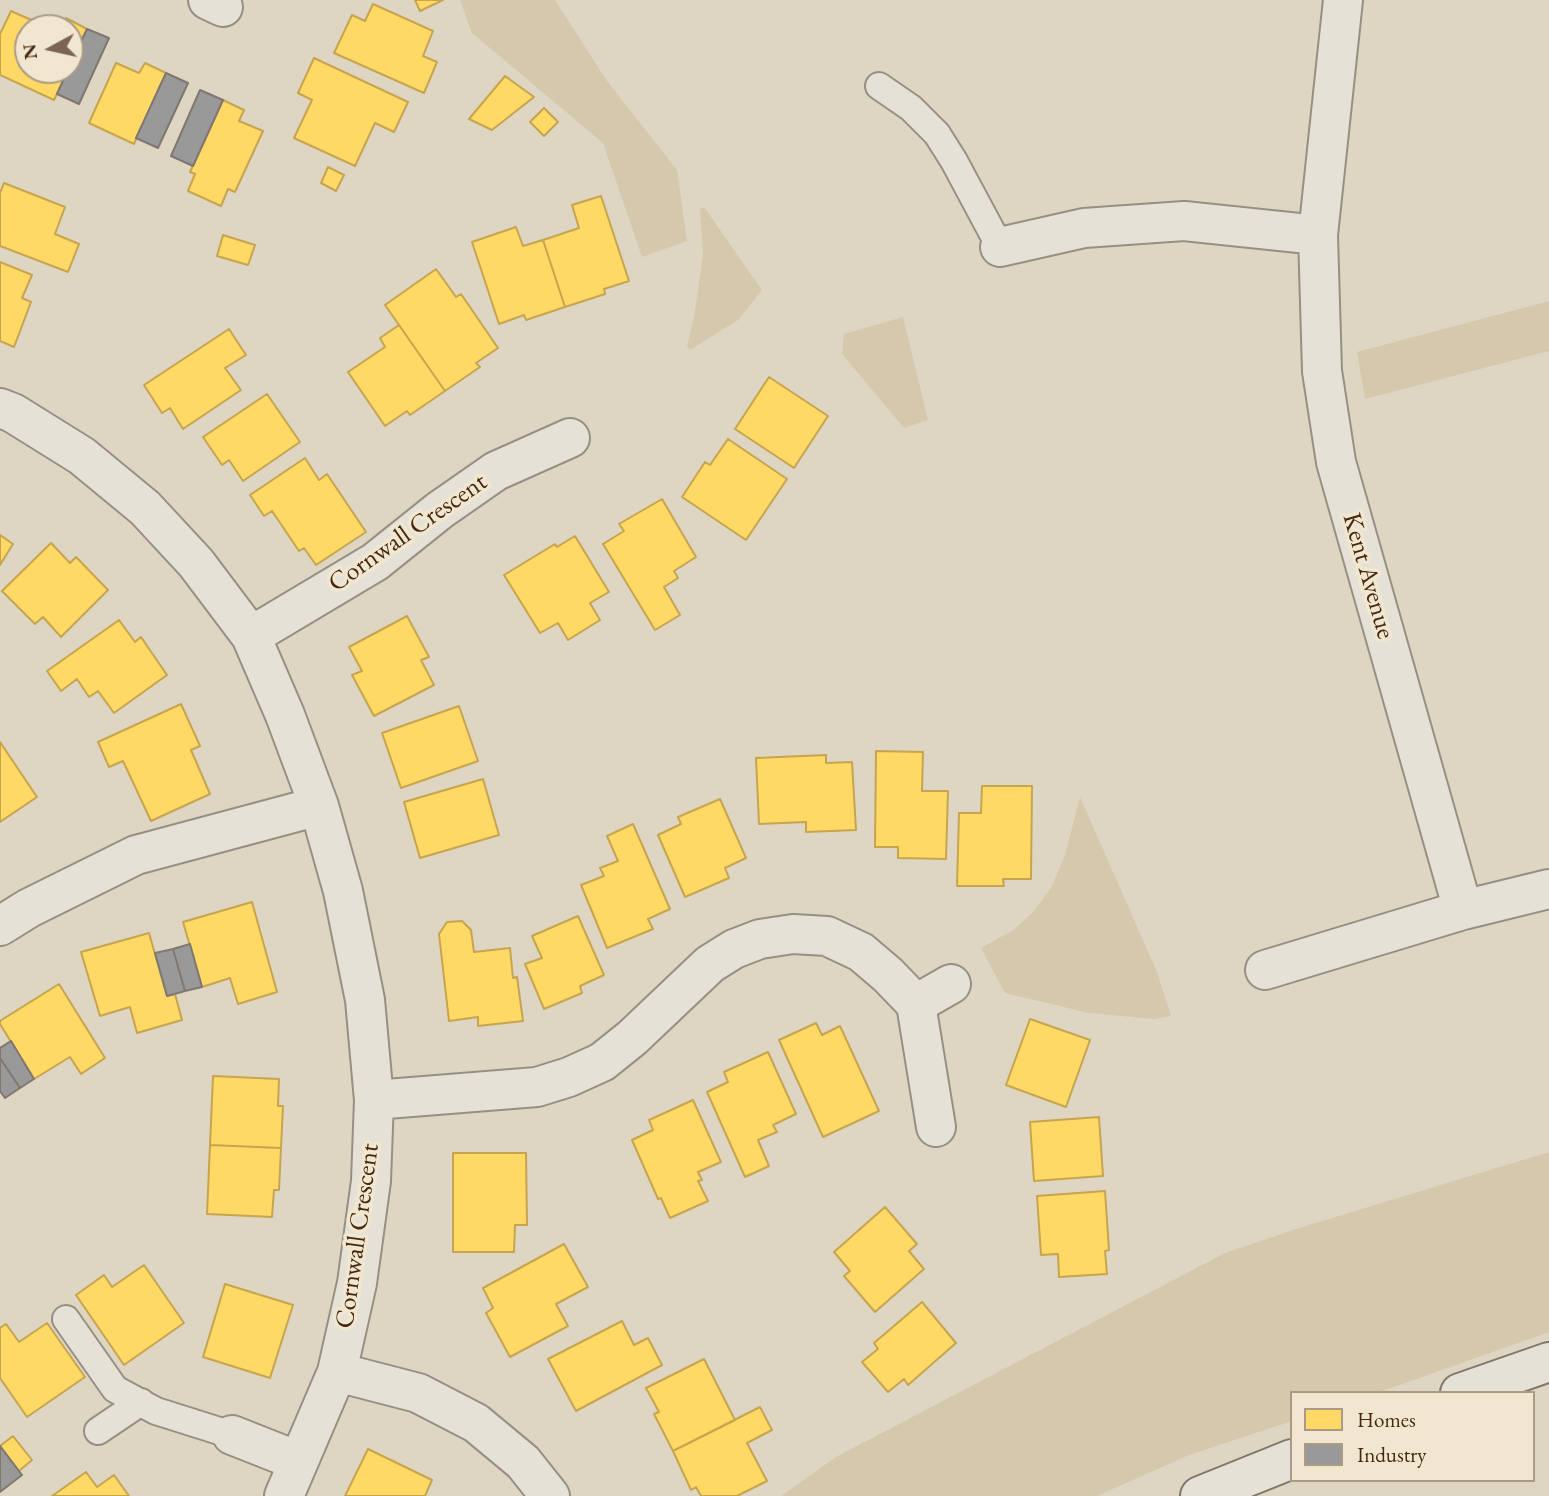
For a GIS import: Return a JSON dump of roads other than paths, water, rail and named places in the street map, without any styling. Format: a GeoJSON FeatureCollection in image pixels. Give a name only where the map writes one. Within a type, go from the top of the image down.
{"type":"FeatureCollection","features":[{"type":"Feature","properties":{"kind":"street","name":"Kent Avenue"},"geometry":{"type":"LineString","coordinates":[[1343,0],[1318,234],[1322,371],[1336,462],[1463,910]]}},
{"type":"Feature","properties":{"kind":"street"},"geometry":{"type":"LineString","coordinates":[[1000,247],[1084,228],[1184,221],[1318,234]]}},
{"type":"Feature","properties":{"kind":"street","name":"Cornwall Crescent"},"geometry":{"type":"LineString","coordinates":[[0,408],[13,412],[82,456],[145,508],[196,563],[251,636],[285,715],[319,806],[343,891],[365,1000],[374,1100],[371,1181],[356,1283],[337,1372],[284,1496]]}},
{"type":"Feature","properties":{"kind":"street","name":"Cornwall Crescent"},"geometry":{"type":"LineString","coordinates":[[251,636],[376,562],[440,510],[496,471],[570,438]]}},
{"type":"Feature","properties":{"kind":"street"},"geometry":{"type":"LineString","coordinates":[[0,926],[29,908],[136,855],[319,806]]}},
{"type":"Feature","properties":{"kind":"street"},"geometry":{"type":"LineString","coordinates":[[1265,970],[1463,910],[1549,889]]}},
{"type":"Feature","properties":{"kind":"street"},"geometry":{"type":"LineString","coordinates":[[374,1100],[537,1087],[569,1077],[602,1062],[632,1038],[710,964],[734,949],[760,939],[793,934],[827,936],[861,953],[916,1003],[936,1127]]}},
{"type":"Feature","properties":{"kind":"street"},"geometry":{"type":"LineString","coordinates":[[916,1003],[951,984]]}},
{"type":"Feature","properties":{"kind":"street"},"geometry":{"type":"LineString","coordinates":[[1466,1391],[1549,1362]]}},
{"type":"Feature","properties":{"kind":"street"},"geometry":{"type":"LineString","coordinates":[[337,1372],[418,1393],[475,1423],[523,1462],[550,1496]]}},
{"type":"Feature","properties":{"kind":"street"},"geometry":{"type":"LineString","coordinates":[[232,1435],[298,1461]]}},
{"type":"Feature","properties":{"kind":"street"},"geometry":{"type":"LineString","coordinates":[[1200,1496],[1290,1460]]}},
{"type":"Feature","properties":{"kind":"lane"},"geometry":{"type":"LineString","coordinates":[[879,86],[911,108],[937,134],[1000,247]]}},
{"type":"Feature","properties":{"kind":"lane"},"geometry":{"type":"LineString","coordinates":[[66,1319],[115,1389],[156,1411],[232,1435]]}},
{"type":"Feature","properties":{"kind":"lane"},"geometry":{"type":"LineString","coordinates":[[98,1431],[141,1402]]}}]}
